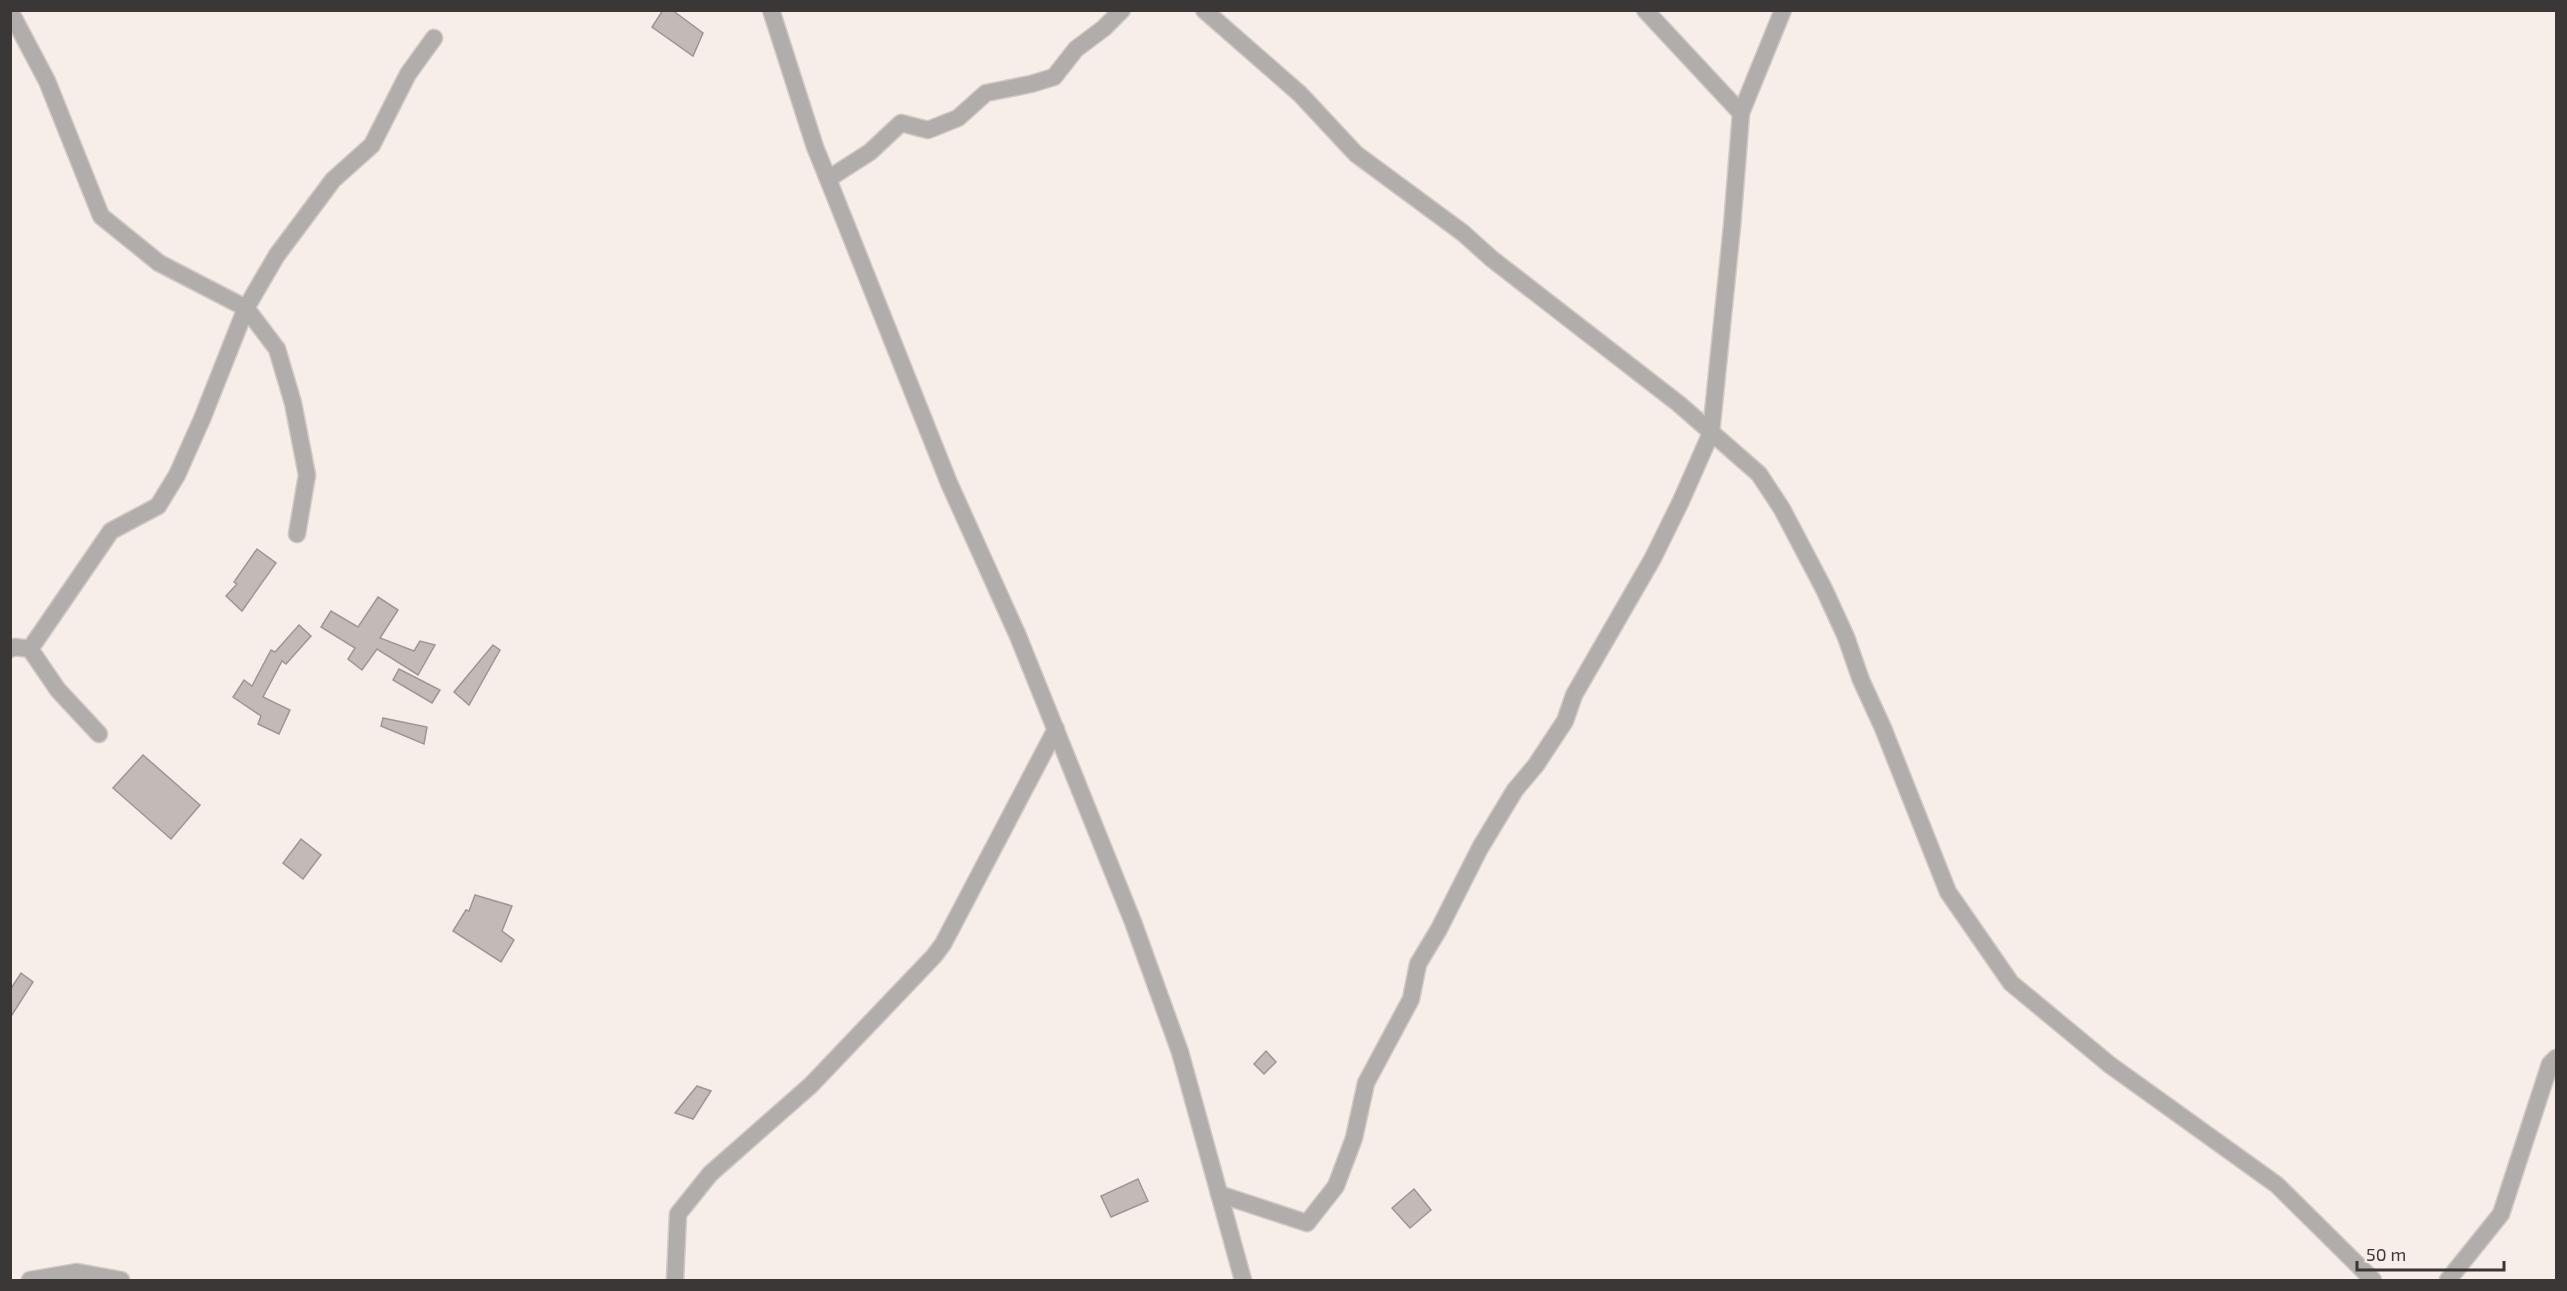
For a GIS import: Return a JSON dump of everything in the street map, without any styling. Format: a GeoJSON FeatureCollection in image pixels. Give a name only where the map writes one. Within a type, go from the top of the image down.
{"type":"FeatureCollection","features":[{"type":"Feature","properties":{"kind":"street"},"geometry":{"type":"LineString","coordinates":[[771,10],[815,147],[949,483],[1018,636],[1133,922],[1180,1052],[1243,1281]]}},
{"type":"Feature","properties":{"kind":"street"},"geometry":{"type":"LineString","coordinates":[[828,179],[870,152],[901,123],[928,130],[958,118],[986,93],[1053,77],[1076,49],[1104,28],[1122,10]]}},
{"type":"Feature","properties":{"kind":"street"},"geometry":{"type":"LineString","coordinates":[[1204,10],[1300,94],[1356,154],[1463,233],[1492,259],[1679,404],[1759,474],[1782,509],[1824,589],[1883,728],[1948,892],[2011,983],[2110,1065],[2277,1185],[2373,1281]]}},
{"type":"Feature","properties":{"kind":"street"},"geometry":{"type":"LineString","coordinates":[[1645,10],[1741,112]]}},
{"type":"Feature","properties":{"kind":"street"},"geometry":{"type":"LineString","coordinates":[[1220,1194],[1307,1223],[1336,1186],[1354,1138],[1366,1083],[1411,999],[1418,964],[1439,929],[1480,848],[1515,790],[1536,765],[1565,721],[1574,695],[1658,548],[1711,433],[1741,112],[1783,10]]}},
{"type":"Feature","properties":{"kind":"street"},"geometry":{"type":"LineString","coordinates":[[10,11],[47,81],[101,216],[159,263],[246,308],[277,349],[293,403],[307,475],[297,534]]}},
{"type":"Feature","properties":{"kind":"street"},"geometry":{"type":"LineString","coordinates":[[30,649],[111,531],[158,506],[177,475],[202,419],[246,308],[277,255],[333,180],[372,145],[408,74],[434,38]]}},
{"type":"Feature","properties":{"kind":"street"},"geometry":{"type":"LineString","coordinates":[[10,649],[15,647],[30,649],[58,690],[99,734]]}},
{"type":"Feature","properties":{"kind":"street"},"geometry":{"type":"LineString","coordinates":[[675,1281],[678,1214],[710,1174],[811,1085],[934,956],[943,944],[1056,729]]}},
{"type":"Feature","properties":{"kind":"street"},"geometry":{"type":"LineString","coordinates":[[2448,1281],[2501,1214],[2550,1064],[2556,1058]]}},
{"type":"Feature","properties":{"kind":"street"},"geometry":{"type":"LineString","coordinates":[[30,1281],[77,1272],[121,1281]]}},
{"type":"Feature","properties":{"kind":"building"},"geometry":{"type":"Polygon","coordinates":[[[663,10],[672,10],[703,33],[693,56],[652,27],[663,10]]]}},
{"type":"Feature","properties":{"kind":"building"},"geometry":{"type":"Polygon","coordinates":[[[257,549],[276,563],[242,611],[226,596],[237,584],[234,582],[257,549]]]}},
{"type":"Feature","properties":{"kind":"building"},"geometry":{"type":"Polygon","coordinates":[[[378,597],[398,610],[380,638],[414,651],[420,641],[435,645],[418,675],[377,649],[362,670],[348,659],[355,648],[321,627],[331,611],[358,627],[378,597]]]}},
{"type":"Feature","properties":{"kind":"building"},"geometry":{"type":"Polygon","coordinates":[[[299,625],[311,636],[286,664],[282,661],[263,697],[290,710],[279,734],[258,724],[261,716],[233,697],[244,680],[252,686],[271,650],[275,652],[299,625]]]}},
{"type":"Feature","properties":{"kind":"building"},"geometry":{"type":"Polygon","coordinates":[[[493,645],[500,650],[469,705],[454,692],[493,645]]]}},
{"type":"Feature","properties":{"kind":"building"},"geometry":{"type":"Polygon","coordinates":[[[399,669],[440,690],[432,703],[393,680],[399,669]]]}},
{"type":"Feature","properties":{"kind":"building"},"geometry":{"type":"Polygon","coordinates":[[[383,718],[427,727],[424,744],[381,726],[383,718]]]}},
{"type":"Feature","properties":{"kind":"building"},"geometry":{"type":"Polygon","coordinates":[[[143,755],[200,805],[171,839],[113,788],[143,755]]]}},
{"type":"Feature","properties":{"kind":"building"},"geometry":{"type":"Polygon","coordinates":[[[301,839],[321,855],[303,879],[283,863],[301,839]]]}},
{"type":"Feature","properties":{"kind":"building"},"geometry":{"type":"Polygon","coordinates":[[[475,895],[512,906],[502,931],[514,940],[501,962],[453,931],[466,910],[469,911],[475,895]]]}},
{"type":"Feature","properties":{"kind":"building"},"geometry":{"type":"Polygon","coordinates":[[[21,973],[33,982],[10,1018],[10,990],[21,973]]]}},
{"type":"Feature","properties":{"kind":"building"},"geometry":{"type":"Polygon","coordinates":[[[1266,1051],[1276,1062],[1264,1074],[1254,1064],[1266,1051]]]}},
{"type":"Feature","properties":{"kind":"building"},"geometry":{"type":"Polygon","coordinates":[[[697,1086],[711,1091],[693,1119],[675,1113],[697,1086]]]}},
{"type":"Feature","properties":{"kind":"building"},"geometry":{"type":"Polygon","coordinates":[[[1138,1179],[1148,1201],[1111,1217],[1101,1196],[1138,1179]]]}},
{"type":"Feature","properties":{"kind":"building"},"geometry":{"type":"Polygon","coordinates":[[[1414,1189],[1431,1210],[1410,1228],[1392,1208],[1414,1189]]]}}]}
